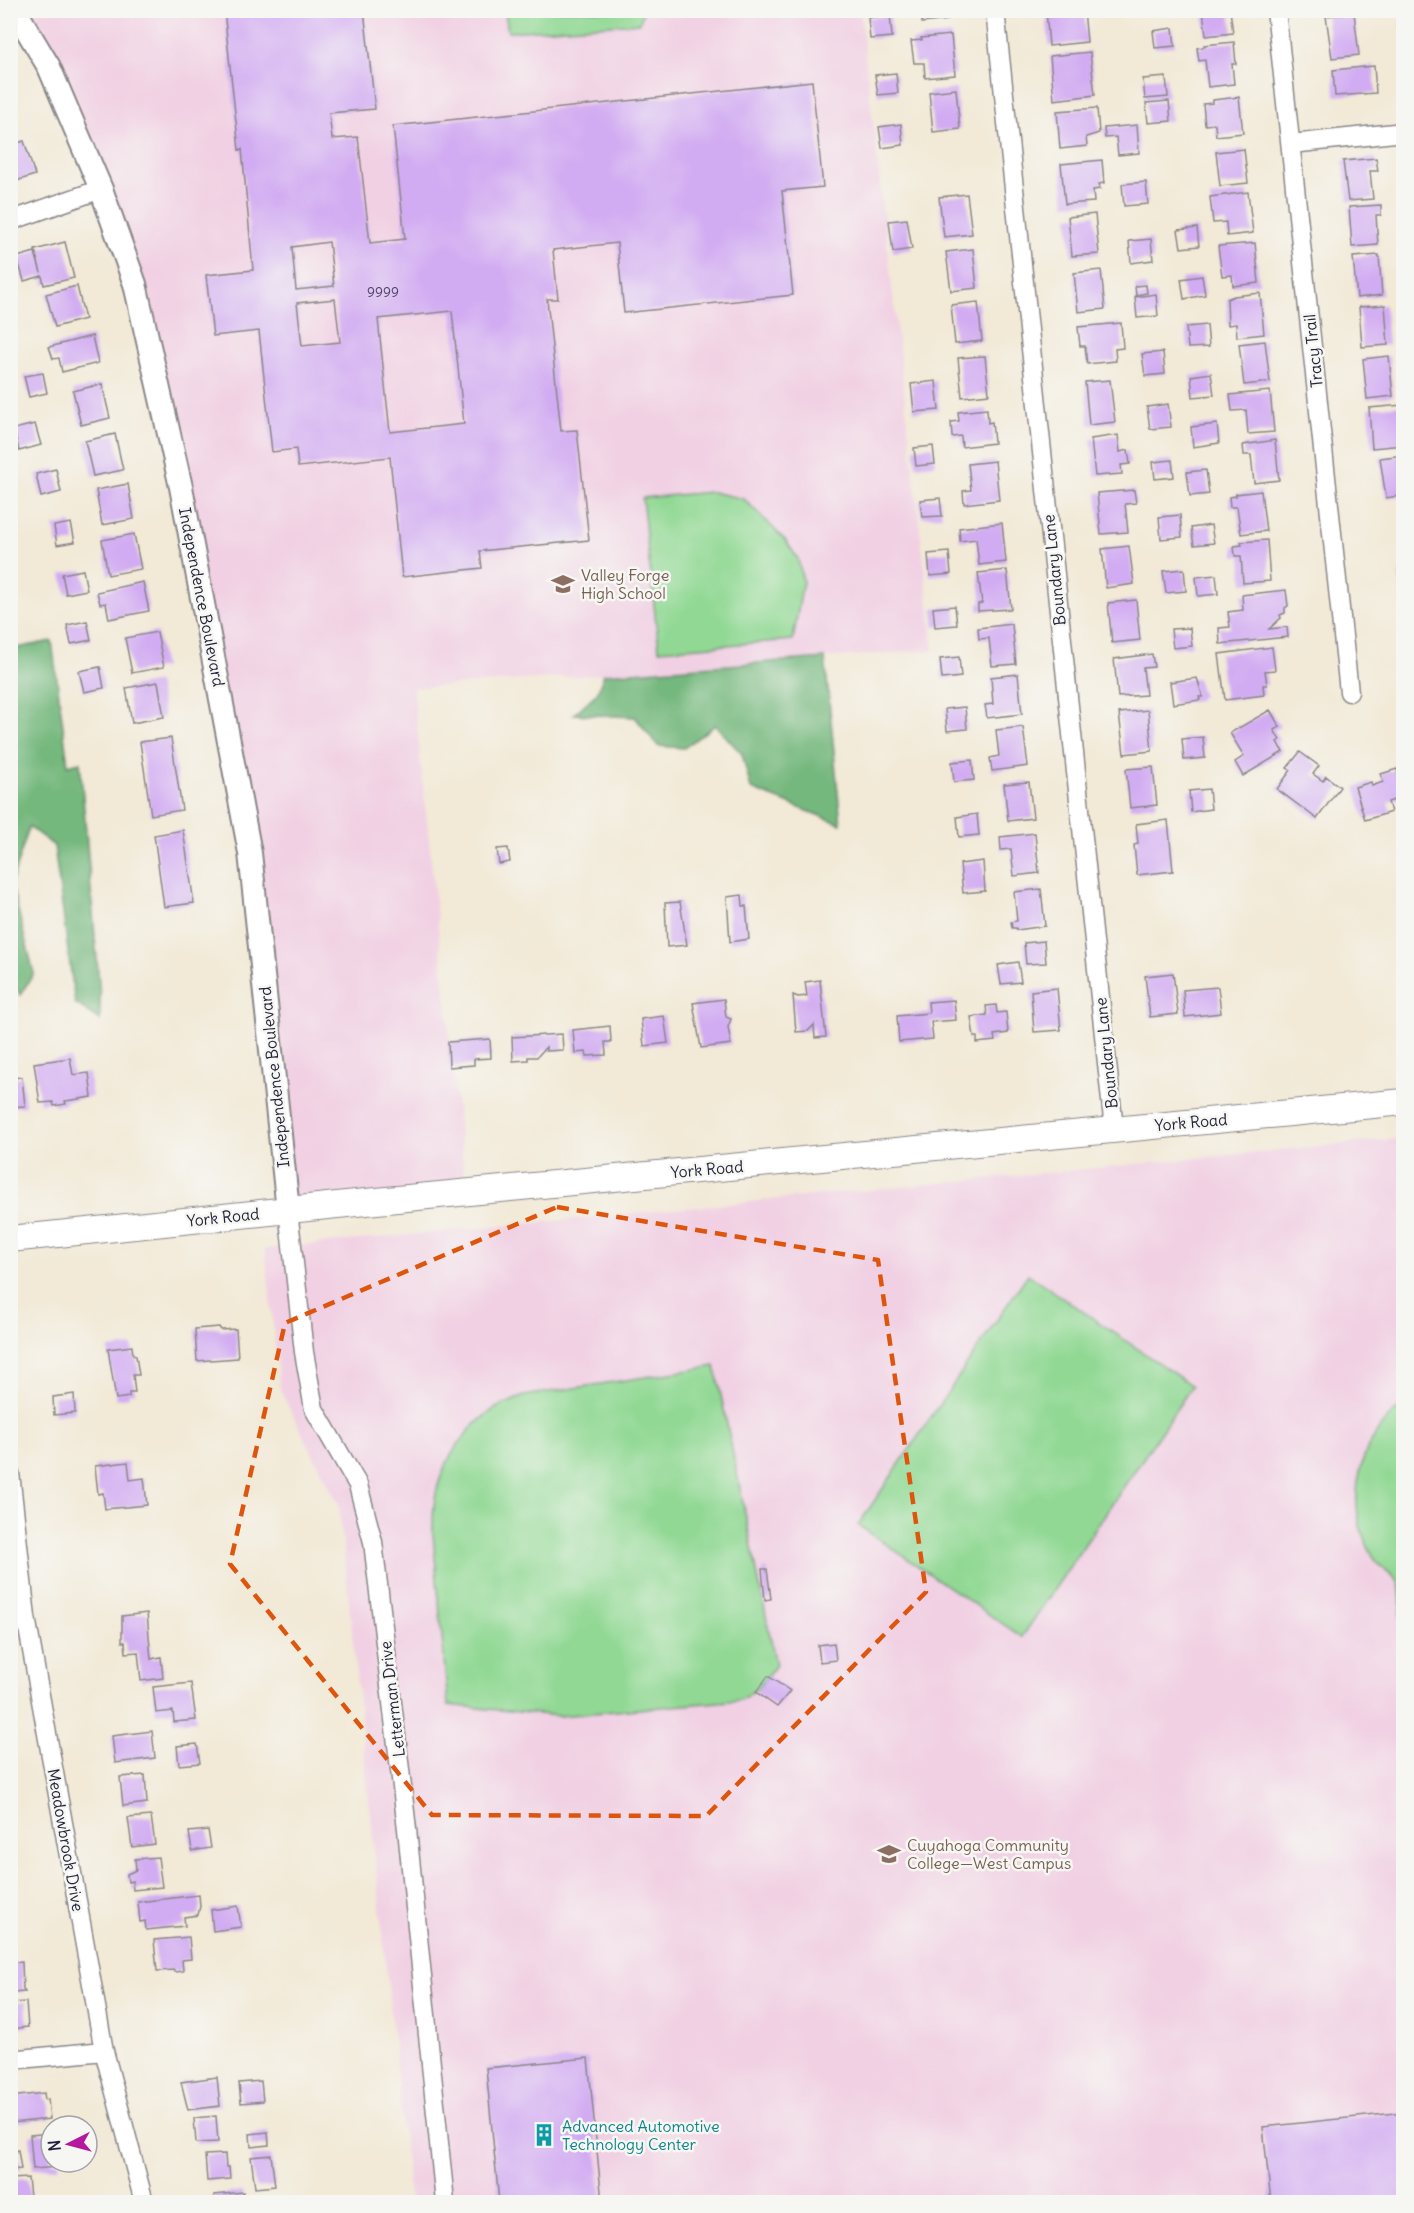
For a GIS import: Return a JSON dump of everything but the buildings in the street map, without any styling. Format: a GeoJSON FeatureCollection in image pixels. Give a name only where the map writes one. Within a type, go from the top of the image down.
{"type":"FeatureCollection","features":[{"type":"Feature","properties":{"kind":"main road","name":"York Road"},"geometry":{"type":"LineString","coordinates":[[10,1239],[1404,1102]]}},
{"type":"Feature","properties":{"kind":"street","name":"Independence Boulevard"},"geometry":{"type":"LineString","coordinates":[[15,10],[49,67],[101,189],[135,284],[181,487],[250,853],[288,1210]]}},
{"type":"Feature","properties":{"kind":"street","name":"Boundary Lane"},"geometry":{"type":"LineString","coordinates":[[995,10],[1114,1129]]}},
{"type":"Feature","properties":{"kind":"street","name":"Tracy Trail"},"geometry":{"type":"LineString","coordinates":[[1276,10],[1349,692]]}},
{"type":"Feature","properties":{"kind":"street"},"geometry":{"type":"LineString","coordinates":[[1291,144],[1404,132]]}},
{"type":"Feature","properties":{"kind":"street"},"geometry":{"type":"LineString","coordinates":[[10,220],[101,189]]}},
{"type":"Feature","properties":{"kind":"street","name":"Letterman Drive"},"geometry":{"type":"LineString","coordinates":[[288,1210],[304,1352],[314,1409],[358,1485],[373,1542],[407,1829],[445,2202]]}},
{"type":"Feature","properties":{"kind":"street","name":"Meadowbrook Drive"},"geometry":{"type":"LineString","coordinates":[[10,1473],[26,1617],[104,2051],[144,2202]]}},
{"type":"Feature","properties":{"kind":"street"},"geometry":{"type":"LineString","coordinates":[[10,2060],[104,2051]]}},
{"type":"Feature","properties":{"kind":"highlighted area"},"geometry":{"type":"Polygon","coordinates":[[[557,1207],[878,1260],[926,1592],[706,1816],[432,1815],[230,1564],[285,1323],[557,1207]]]}},
{"type":"Feature","properties":{"kind":"shaded area","name":"Valley Forge High School"},"geometry":{"type":"Polygon","coordinates":[[[15,11],[860,11],[934,650],[413,688],[466,1192],[288,1210],[250,853],[135,284],[15,11]]]}},
{"type":"Feature","properties":{"kind":"shaded area","name":"Cuyahoga Community College—West Campus"},"geometry":{"type":"Polygon","coordinates":[[[1403,1138],[1403,2202],[410,2202],[339,1505],[280,1390],[265,1249],[1403,1138]]]}},
{"type":"Feature","properties":{"kind":"green space"},"geometry":{"type":"Polygon","coordinates":[[[505,10],[643,11],[640,23],[508,32],[505,10]]]}},
{"type":"Feature","properties":{"kind":"green space"},"geometry":{"type":"Polygon","coordinates":[[[712,492],[744,499],[786,541],[798,559],[803,581],[793,640],[659,650],[642,498],[712,492]]]}},
{"type":"Feature","properties":{"kind":"green space"},"geometry":{"type":"Polygon","coordinates":[[[52,641],[68,765],[80,762],[100,995],[100,1020],[75,1003],[54,846],[29,827],[11,884],[11,649],[52,641]]]}},
{"type":"Feature","properties":{"kind":"green space"},"geometry":{"type":"Polygon","coordinates":[[[825,658],[841,824],[751,789],[742,754],[715,725],[684,748],[658,746],[635,717],[574,714],[597,693],[604,674],[825,658]]]}},
{"type":"Feature","properties":{"kind":"green space"},"geometry":{"type":"Polygon","coordinates":[[[11,884],[34,973],[20,995],[11,978],[11,884]]]}},
{"type":"Feature","properties":{"kind":"green space"},"geometry":{"type":"Polygon","coordinates":[[[1028,1274],[1192,1386],[1022,1637],[858,1525],[1028,1274]]]}},
{"type":"Feature","properties":{"kind":"green space"},"geometry":{"type":"Polygon","coordinates":[[[715,1366],[776,1665],[761,1685],[741,1700],[559,1716],[448,1705],[433,1513],[441,1477],[455,1449],[464,1437],[486,1415],[524,1396],[715,1366]]]}},
{"type":"Feature","properties":{"kind":"green space"},"geometry":{"type":"Polygon","coordinates":[[[1403,1405],[1404,1615],[1401,1615],[1398,1582],[1377,1561],[1368,1547],[1361,1528],[1357,1509],[1357,1489],[1360,1470],[1376,1434],[1388,1418],[1403,1405]]]}},
{"type":"Feature","properties":{"kind":"place","name":"Valley Forge High School"},"geometry":{"type":"Point","coordinates":[563,584]}},
{"type":"Feature","properties":{"kind":"place","name":"Cuyahoga Community College—West Campus"},"geometry":{"type":"Point","coordinates":[889,1854]}},
{"type":"Feature","properties":{"kind":"place","name":"Advanced Automotive Technology Center"},"geometry":{"type":"Point","coordinates":[544,2135]}}]}
